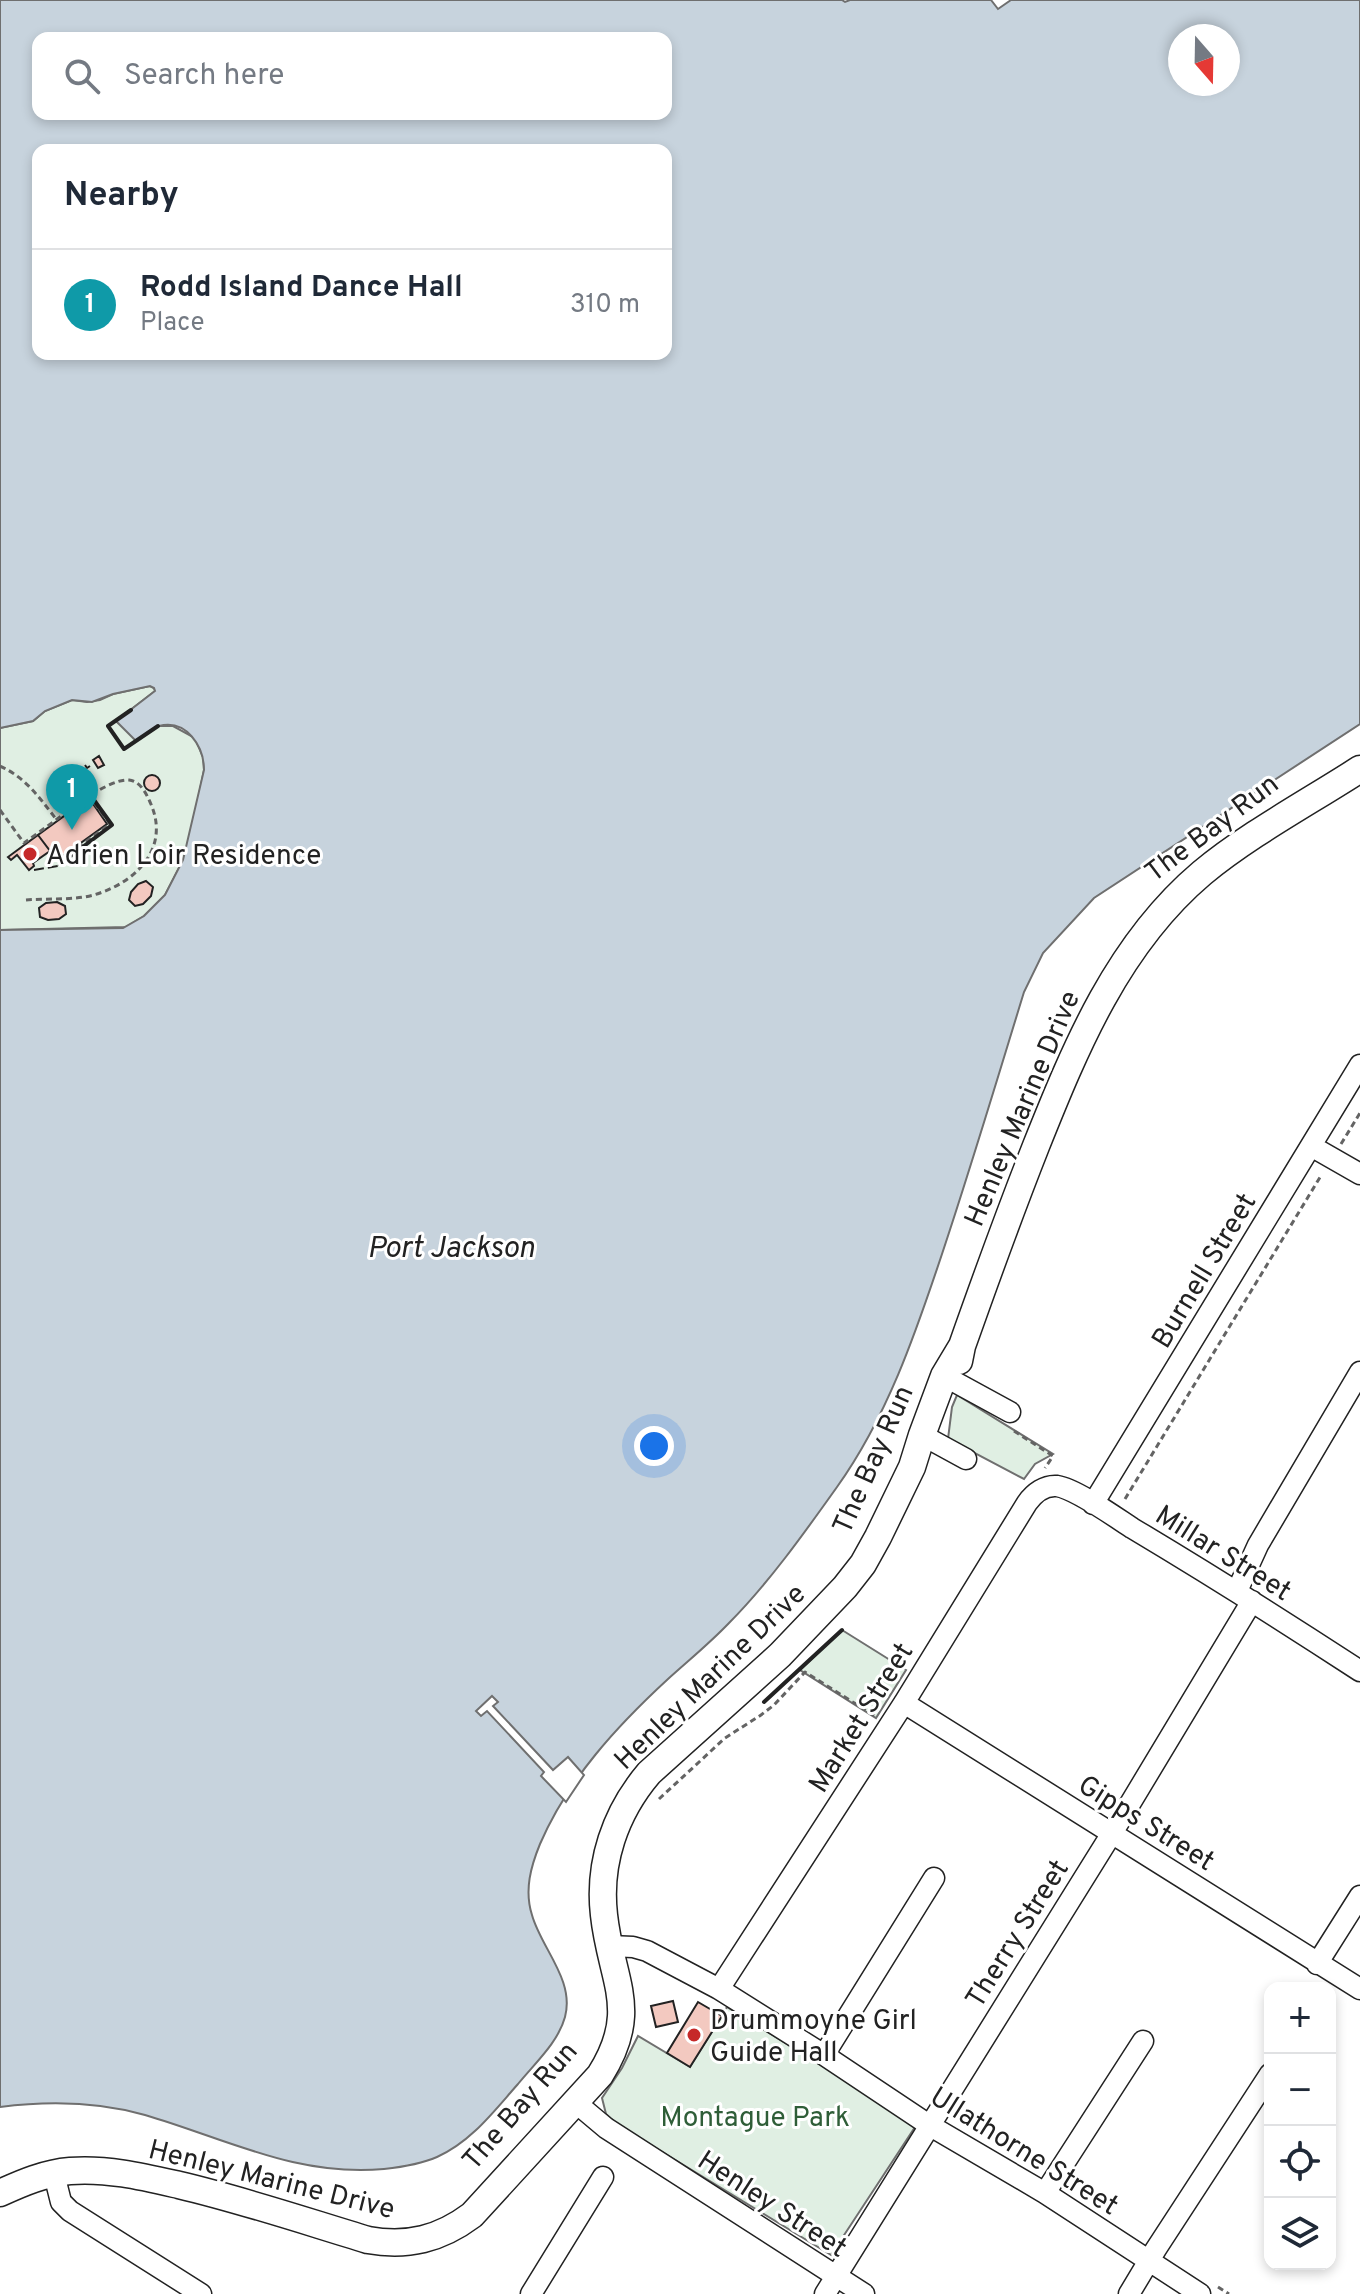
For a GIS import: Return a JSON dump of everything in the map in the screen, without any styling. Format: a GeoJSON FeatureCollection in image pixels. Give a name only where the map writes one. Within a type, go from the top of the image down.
{"type":"FeatureCollection","features":[{"type":"Feature","properties":{"kind":"main road","name":"Henley Marine Drive"},"geometry":{"type":"LineString","coordinates":[[0,2193],[54,2174],[97,2170],[218,2195],[368,2240],[405,2243],[441,2235],[472,2215],[600,2075],[611,2058],[622,2018],[621,1997],[609,1946],[602,1893],[610,1842],[621,1815],[634,1791],[649,1773],[780,1655],[863,1564],[927,1438],[946,1411],[949,1379],[1007,1218],[1060,1085],[1095,1011],[1120,968],[1155,920],[1202,873],[1360,769]]}},
{"type":"Feature","properties":{"kind":"street","name":"Burnell Street"},"geometry":{"type":"LineString","coordinates":[[1093,1504],[1360,1065]]}},
{"type":"Feature","properties":{"kind":"street"},"geometry":{"type":"LineString","coordinates":[[1311,1146],[1360,1174]]}},
{"type":"Feature","properties":{"kind":"street","name":"Therry Street"},"geometry":{"type":"LineString","coordinates":[[830,2285],[1111,1833],[1244,1596],[1258,1545],[1360,1372]]}},
{"type":"Feature","properties":{"kind":"street"},"geometry":{"type":"LineString","coordinates":[[949,1379],[1010,1412]]}},
{"type":"Feature","properties":{"kind":"street"},"geometry":{"type":"LineString","coordinates":[[927,1438],[966,1459]]}},
{"type":"Feature","properties":{"kind":"street","name":"Millar Street"},"geometry":{"type":"LineString","coordinates":[[1056,1486],[1093,1504],[1360,1671]]}},
{"type":"Feature","properties":{"kind":"street","name":"Market Street"},"geometry":{"type":"LineString","coordinates":[[719,1989],[904,1703],[1027,1503],[1043,1488],[1056,1486]]}},
{"type":"Feature","properties":{"kind":"street","name":"Gipps Street"},"geometry":{"type":"LineString","coordinates":[[904,1703],[1111,1833],[1326,1975],[1360,1989]]}},
{"type":"Feature","properties":{"kind":"street"},"geometry":{"type":"LineString","coordinates":[[824,2055],[934,1878]]}},
{"type":"Feature","properties":{"kind":"street"},"geometry":{"type":"LineString","coordinates":[[1326,1975],[1360,1896]]}},
{"type":"Feature","properties":{"kind":"street","name":"Ullathorne Street"},"geometry":{"type":"LineString","coordinates":[[609,1946],[621,1945],[647,1951],[719,1989],[1200,2294]]}},
{"type":"Feature","properties":{"kind":"street"},"geometry":{"type":"LineString","coordinates":[[1045,2193],[1143,2041]]}},
{"type":"Feature","properties":{"kind":"street"},"geometry":{"type":"LineString","coordinates":[[1129,2294],[1264,2083]]}},
{"type":"Feature","properties":{"kind":"street","name":"Henley Street"},"geometry":{"type":"LineString","coordinates":[[575,2102],[606,2128],[830,2285],[864,2294]]}},
{"type":"Feature","properties":{"kind":"street"},"geometry":{"type":"LineString","coordinates":[[54,2174],[61,2202],[70,2211],[201,2294]]}},
{"type":"Feature","properties":{"kind":"street"},"geometry":{"type":"LineString","coordinates":[[531,2294],[603,2177]]}},
{"type":"Feature","properties":{"kind":"path"},"geometry":{"type":"LineString","coordinates":[[0,766],[29,784],[56,819]]}},
{"type":"Feature","properties":{"kind":"path"},"geometry":{"type":"LineString","coordinates":[[0,810],[24,843],[89,796],[129,780],[140,786],[149,799],[155,818],[155,842],[151,856],[130,877],[99,893],[81,897],[26,900]]}},
{"type":"Feature","properties":{"kind":"path"},"geometry":{"type":"LineString","coordinates":[[59,861],[110,824],[89,796]]}},
{"type":"Feature","properties":{"kind":"path"},"geometry":{"type":"LineString","coordinates":[[1123,1503],[1360,1113]]}},
{"type":"Feature","properties":{"kind":"path","name":"Henley Marine Drive"},"geometry":{"type":"LineString","coordinates":[[658,1800],[725,1738],[774,1705],[805,1672],[874,1715]]}},
{"type":"Feature","properties":{"kind":"green space"},"geometry":{"type":"Polygon","coordinates":[[[150,686],[155,691],[116,721],[132,734],[158,726],[173,726],[195,738],[203,757],[204,770],[189,843],[165,895],[144,916],[126,927],[0,930],[0,728],[33,721],[45,711],[72,700],[100,700],[150,686]]]}},
{"type":"Feature","properties":{"kind":"green space"},"geometry":{"type":"Polygon","coordinates":[[[957,1395],[1053,1454],[1035,1464],[1024,1479],[948,1439],[952,1407],[957,1395]]]}},
{"type":"Feature","properties":{"kind":"green space"},"geometry":{"type":"Polygon","coordinates":[[[842,1630],[906,1670],[876,1718],[800,1670],[842,1630]]]}},
{"type":"Feature","properties":{"kind":"green space","name":"Montague Park"},"geometry":{"type":"Polygon","coordinates":[[[727,2007],[917,2124],[831,2255],[618,2125],[606,2114],[602,2098],[638,2036],[690,2067],[727,2007]]]}},
{"type":"Feature","properties":{"kind":"water","name":"Port Jackson"},"geometry":{"type":"Polygon","coordinates":[[[0,0],[991,0],[998,9],[1011,0],[1360,0],[1360,724],[1094,898],[1043,953],[1024,992],[921,1315],[898,1375],[871,1432],[837,1487],[758,1592],[722,1630],[630,1715],[595,1755],[565,1797],[540,1844],[529,1887],[536,1927],[565,1990],[567,2003],[562,2027],[545,2053],[481,2125],[449,2151],[424,2162],[384,2169],[321,2167],[262,2154],[145,2115],[110,2107],[36,2104],[0,2107],[0,930],[123,928],[144,916],[165,895],[183,860],[204,770],[201,752],[186,731],[169,725],[159,726],[136,741],[116,721],[155,691],[150,686],[92,702],[72,700],[45,711],[33,721],[0,728],[0,0]]]}},
{"type":"Feature","properties":{"kind":"pier"},"geometry":{"type":"Polygon","coordinates":[[[492,1696],[498,1702],[493,1706],[553,1770],[568,1757],[584,1775],[566,1802],[541,1776],[544,1772],[487,1711],[481,1716],[476,1711],[492,1696]]]}},
{"type":"Feature","properties":{"kind":"building"},"geometry":{"type":"Polygon","coordinates":[[[99,756],[104,765],[98,768],[93,760],[99,756]]]}},
{"type":"Feature","properties":{"kind":"building"},"geometry":{"type":"Polygon","coordinates":[[[149,775],[155,775],[160,783],[158,789],[149,791],[144,786],[144,780],[149,775]]]}},
{"type":"Feature","properties":{"kind":"building"},"geometry":{"type":"Polygon","coordinates":[[[89,798],[107,824],[57,860],[38,835],[89,798]]]}},
{"type":"Feature","properties":{"kind":"building","name":"Adrien Loir Residence"},"geometry":{"type":"Polygon","coordinates":[[[38,835],[50,851],[33,863],[29,870],[17,855],[11,860],[8,857],[38,835]]]}},
{"type":"Feature","properties":{"kind":"building"},"geometry":{"type":"Polygon","coordinates":[[[146,881],[153,887],[151,896],[143,904],[135,906],[129,900],[131,892],[146,881]]]}},
{"type":"Feature","properties":{"kind":"building"},"geometry":{"type":"Polygon","coordinates":[[[57,902],[65,906],[66,914],[59,919],[40,917],[39,908],[46,903],[57,902]]]}},
{"type":"Feature","properties":{"kind":"building"},"geometry":{"type":"Polygon","coordinates":[[[673,2001],[678,2022],[656,2027],[651,2006],[673,2001]]]}},
{"type":"Feature","properties":{"kind":"building","name":"Drummoyne Girl Guide Hall"},"geometry":{"type":"Polygon","coordinates":[[[698,2002],[722,2016],[690,2067],[667,2053],[698,2002]]]}},
{"type":"Feature","properties":{"kind":"fence"},"geometry":{"type":"LineString","coordinates":[[85,765],[87,768],[90,766]]}},
{"type":"Feature","properties":{"kind":"fence"},"geometry":{"type":"LineString","coordinates":[[34,870],[58,866]]}},
{"type":"Feature","properties":{"kind":"wall"},"geometry":{"type":"LineString","coordinates":[[131,710],[108,726],[124,749],[158,726]]}},
{"type":"Feature","properties":{"kind":"wall"},"geometry":{"type":"LineString","coordinates":[[60,864],[112,825],[94,800]]}},
{"type":"Feature","properties":{"kind":"wall"},"geometry":{"type":"LineString","coordinates":[[764,1702],[842,1630]]}},
{"type":"Feature","properties":{"kind":"place","name":"Rodd Island Dance Hall"},"geometry":{"type":"Point","coordinates":[72,830]}},
{"type":"Feature","properties":{"kind":"place","name":"Adrien Loir Residence"},"geometry":{"type":"Point","coordinates":[30,854]}},
{"type":"Feature","properties":{"kind":"place","name":"Drummoyne Girl Guide Hall"},"geometry":{"type":"Point","coordinates":[694,2035]}}]}
